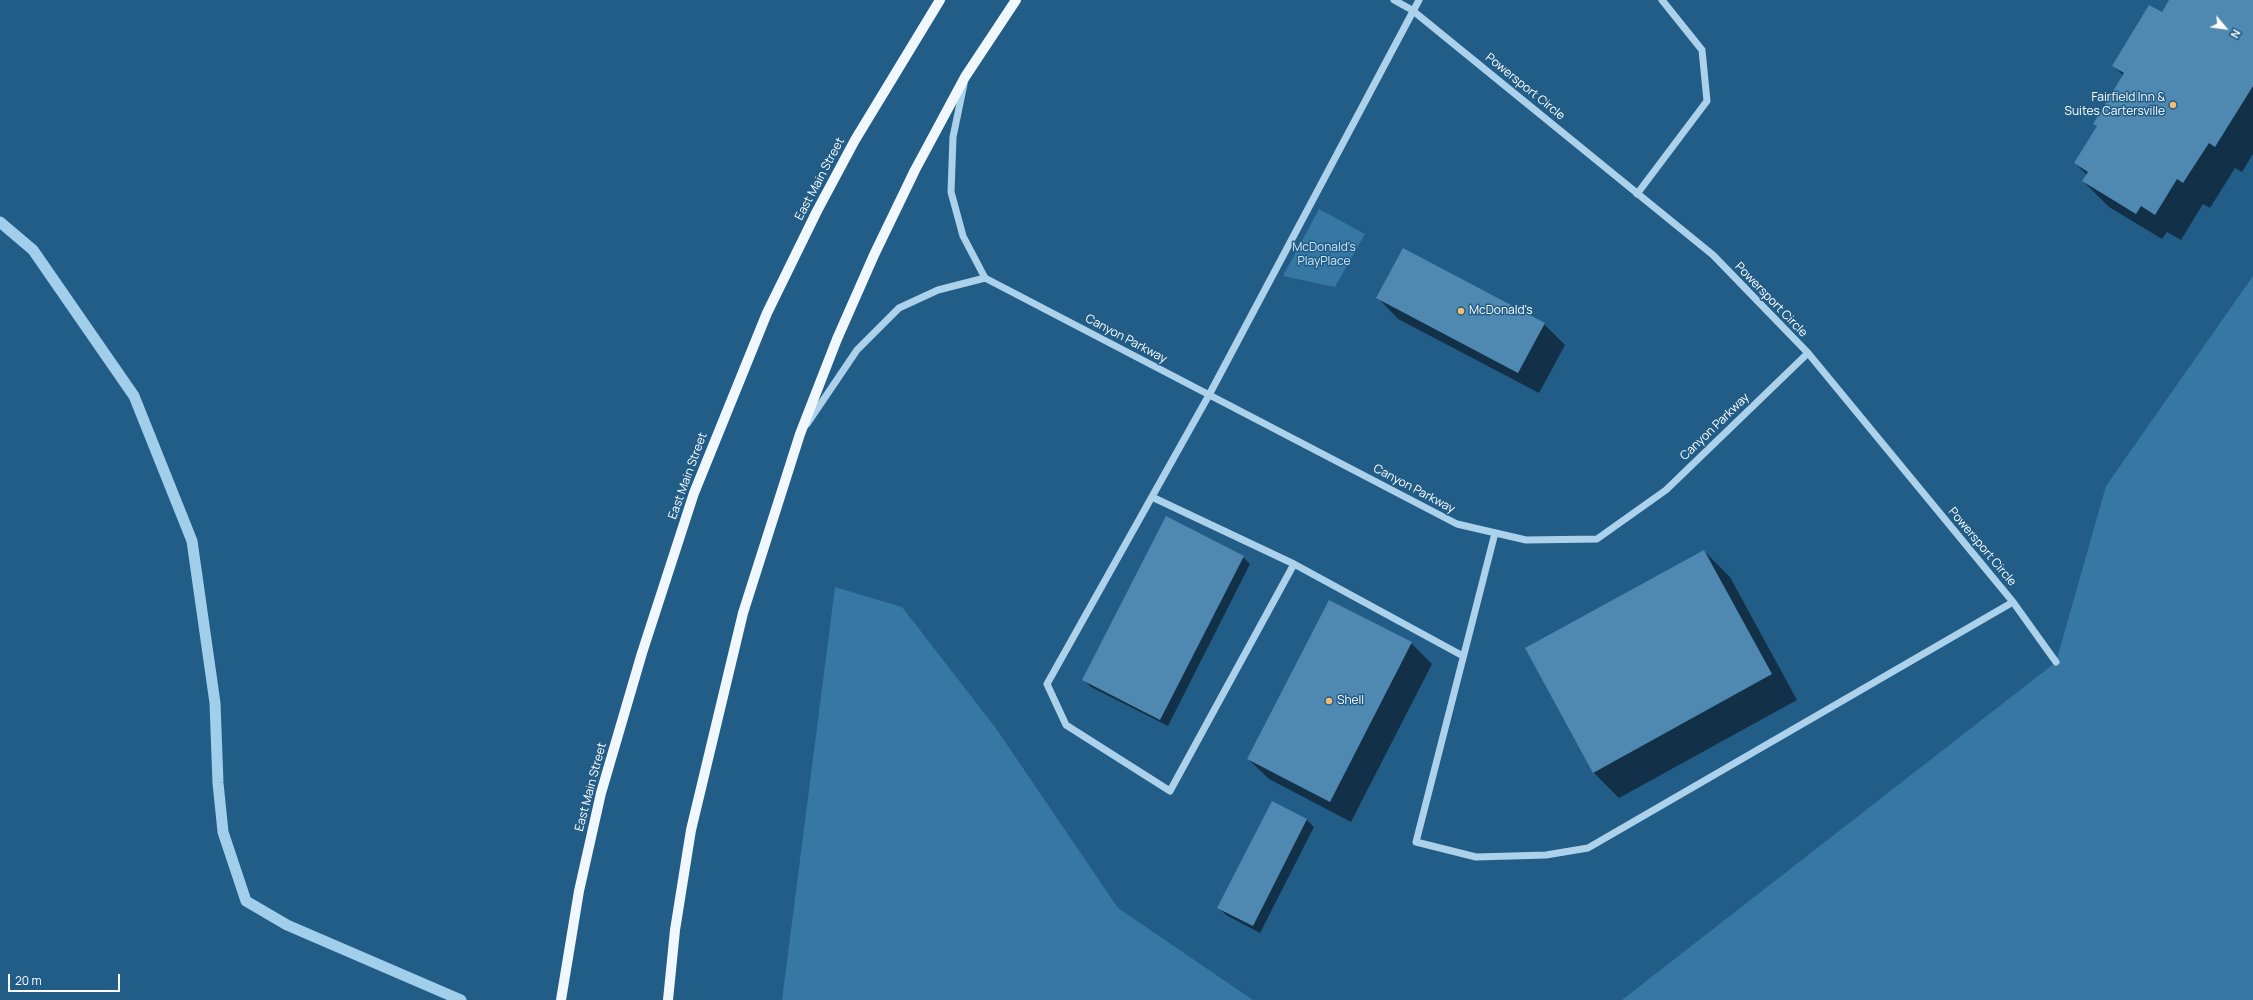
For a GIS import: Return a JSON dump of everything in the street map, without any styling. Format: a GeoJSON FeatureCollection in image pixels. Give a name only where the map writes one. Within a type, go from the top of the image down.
{"type":"FeatureCollection","features":[{"type":"Feature","properties":{"kind":"main road","name":"East Main Street"},"geometry":{"type":"LineString","coordinates":[[560,1000],[579,891],[601,792],[642,653],[694,493],[767,312],[817,211],[855,140],[940,0]]}},
{"type":"Feature","properties":{"kind":"main road"},"geometry":{"type":"LineString","coordinates":[[668,1000],[675,930],[693,822],[743,612],[800,434],[837,339],[874,255],[915,170],[965,78],[1016,0]]}},
{"type":"Feature","properties":{"kind":"street","name":"Powersport Circle"},"geometry":{"type":"LineString","coordinates":[[1394,0],[1412,10],[1713,255],[1808,353],[2013,602],[2056,662]]}},
{"type":"Feature","properties":{"kind":"street","name":"Powersport Circle"},"geometry":{"type":"LineString","coordinates":[[1405,0],[1412,10]]}},
{"type":"Feature","properties":{"kind":"street"},"geometry":{"type":"LineString","coordinates":[[1294,564],[1170,791],[1066,725],[1047,684],[1209,395],[1412,10],[1419,0]]}},
{"type":"Feature","properties":{"kind":"street"},"geometry":{"type":"LineString","coordinates":[[1638,194],[1707,101],[1702,50],[1662,0]]}},
{"type":"Feature","properties":{"kind":"street"},"geometry":{"type":"LineString","coordinates":[[800,434],[857,350],[899,308],[938,290],[985,278],[963,236],[951,192],[953,138],[965,78]]}},
{"type":"Feature","properties":{"kind":"street","name":"Canyon Parkway"},"geometry":{"type":"LineString","coordinates":[[985,278],[1457,524],[1526,540],[1597,539],[1666,490],[1808,353]]}},
{"type":"Feature","properties":{"kind":"street"},"geometry":{"type":"LineString","coordinates":[[1152,497],[1294,564],[1463,656]]}},
{"type":"Feature","properties":{"kind":"street"},"geometry":{"type":"LineString","coordinates":[[1495,533],[1416,842],[1476,857],[1546,855],[1588,848],[2013,602]]}},
{"type":"Feature","properties":{"kind":"green space","name":"McDonald's PlayPlace"},"geometry":{"type":"Polygon","coordinates":[[[1319,209],[1365,234],[1335,287],[1283,276],[1319,209]]]}},
{"type":"Feature","properties":{"kind":"green space"},"geometry":{"type":"Polygon","coordinates":[[[2253,276],[2253,1000],[1622,1000],[2056,662],[2106,486],[2253,276]]]}},
{"type":"Feature","properties":{"kind":"green space"},"geometry":{"type":"Polygon","coordinates":[[[835,587],[902,607],[995,727],[1118,908],[1253,1000],[782,1000],[835,587]]]}},
{"type":"Feature","properties":{"kind":"building","name":"Fairfield Inn & Suites Cartersville"},"geometry":{"type":"Polygon","coordinates":[[[2169,0],[2253,0],[2253,86],[2215,147],[2209,143],[2183,183],[2177,179],[2155,215],[2141,206],[2136,214],[2082,181],[2088,172],[2074,163],[2097,126],[2093,124],[2124,73],[2112,66],[2149,5],[2162,12],[2169,0]]]}},
{"type":"Feature","properties":{"kind":"building","name":"McDonald's"},"geometry":{"type":"Polygon","coordinates":[[[1403,248],[1545,323],[1518,373],[1376,298],[1403,248]]]}},
{"type":"Feature","properties":{"kind":"building"},"geometry":{"type":"Polygon","coordinates":[[[1166,516],[1244,556],[1160,720],[1082,680],[1166,516]]]}},
{"type":"Feature","properties":{"kind":"building"},"geometry":{"type":"Polygon","coordinates":[[[1704,550],[1772,674],[1593,773],[1525,648],[1704,550]]]}},
{"type":"Feature","properties":{"kind":"building","name":"Shell"},"geometry":{"type":"Polygon","coordinates":[[[1329,600],[1412,642],[1330,802],[1247,759],[1329,600]]]}},
{"type":"Feature","properties":{"kind":"building"},"geometry":{"type":"Polygon","coordinates":[[[1272,801],[1307,819],[1253,926],[1217,908],[1272,801]]]}},
{"type":"Feature","properties":{"kind":"waterway"},"geometry":{"type":"LineString","coordinates":[[0,222],[33,250],[134,396],[192,541],[215,703],[218,783],[223,832],[246,901],[287,925],[461,1000]]}},
{"type":"Feature","properties":{"kind":"place","name":"Fairfield Inn & Suites Cartersville"},"geometry":{"type":"Point","coordinates":[2173,105]}},
{"type":"Feature","properties":{"kind":"place","name":"McDonald's"},"geometry":{"type":"Point","coordinates":[1461,311]}},
{"type":"Feature","properties":{"kind":"place","name":"Shell"},"geometry":{"type":"Point","coordinates":[1329,701]}}]}
